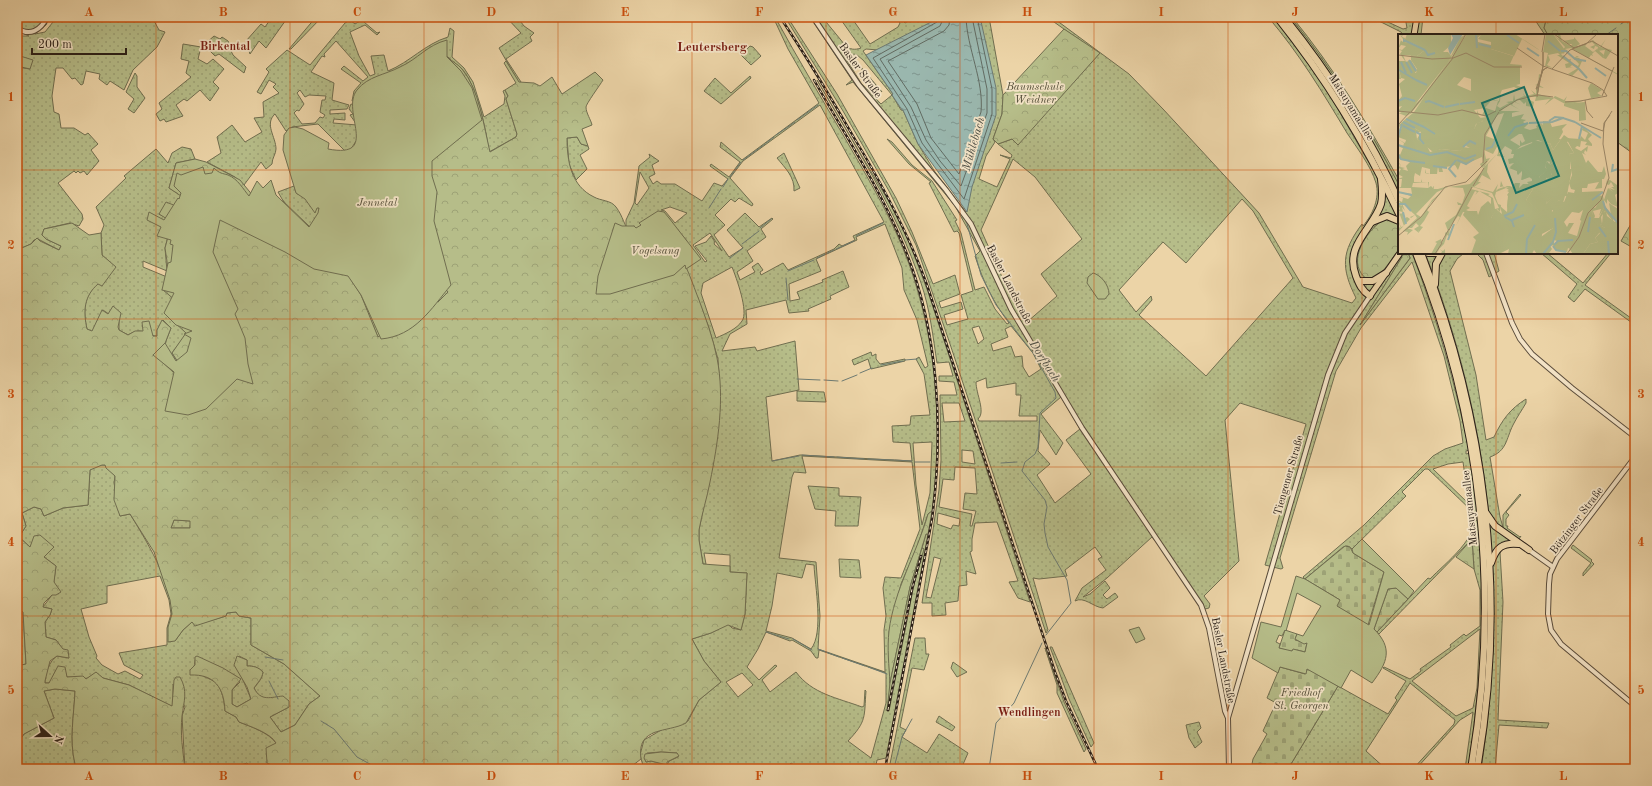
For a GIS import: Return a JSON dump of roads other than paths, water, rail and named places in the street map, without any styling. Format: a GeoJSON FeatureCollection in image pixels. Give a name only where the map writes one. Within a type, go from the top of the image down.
{"type":"FeatureCollection","features":[{"type":"Feature","properties":{"kind":"highway","name":"Matsuyamaallee"},"geometry":{"type":"LineString","coordinates":[[1277,17],[1313,65],[1336,100],[1381,177],[1398,212]]}},
{"type":"Feature","properties":{"kind":"highway","name":"Matsuyamaallee"},"geometry":{"type":"LineString","coordinates":[[1284,17],[1344,100],[1378,158],[1398,199]]}},
{"type":"Feature","properties":{"kind":"highway"},"geometry":{"type":"LineString","coordinates":[[1371,295],[1359,279],[1353,263],[1355,246],[1372,222],[1382,201],[1381,177]]}},
{"type":"Feature","properties":{"kind":"highway"},"geometry":{"type":"LineString","coordinates":[[1372,222],[1387,216],[1398,222]]}},
{"type":"Feature","properties":{"kind":"highway","name":"Matsuyamaallee"},"geometry":{"type":"LineString","coordinates":[[1416,254],[1439,314],[1455,370],[1472,446],[1480,508],[1484,560],[1485,620],[1482,690],[1471,769]]}},
{"type":"Feature","properties":{"kind":"highway","name":"Matsuyamaallee"},"geometry":{"type":"LineString","coordinates":[[1421,254],[1436,290],[1453,344],[1469,406],[1480,464],[1490,566],[1489,665],[1484,720],[1477,769]]}},
{"type":"Feature","properties":{"kind":"highway"},"geometry":{"type":"LineString","coordinates":[[1436,290],[1436,269],[1442,254]]}},
{"type":"Feature","properties":{"kind":"highway"},"geometry":{"type":"LineString","coordinates":[[1359,279],[1373,281],[1386,273]]}},
{"type":"Feature","properties":{"kind":"highway"},"geometry":{"type":"LineString","coordinates":[[1485,511],[1495,526],[1529,550]]}},
{"type":"Feature","properties":{"kind":"highway"},"geometry":{"type":"LineString","coordinates":[[1490,566],[1495,552],[1500,546],[1508,543],[1520,544]]}},
{"type":"Feature","properties":{"kind":"main road"},"geometry":{"type":"LineString","coordinates":[[1414,34],[1417,17]]}},
{"type":"Feature","properties":{"kind":"main road","name":"Tiengener Straße"},"geometry":{"type":"LineString","coordinates":[[1371,295],[1400,254]]}},
{"type":"Feature","properties":{"kind":"street"},"geometry":{"type":"LineString","coordinates":[[17,28],[23,32],[34,32],[42,26],[47,17]]}},
{"type":"Feature","properties":{"kind":"street","name":"Basler Straße"},"geometry":{"type":"LineString","coordinates":[[813,17],[854,79],[897,132]]}},
{"type":"Feature","properties":{"kind":"street","name":"Basler Landstraße"},"geometry":{"type":"LineString","coordinates":[[897,132],[950,195],[970,224],[1011,309],[1040,359],[1082,428],[1197,597],[1205,612],[1212,639],[1225,711],[1228,718],[1229,769]]}},
{"type":"Feature","properties":{"kind":"street"},"geometry":{"type":"LineString","coordinates":[[1486,254],[1512,323],[1520,339],[1532,354],[1572,388],[1635,437]]}},
{"type":"Feature","properties":{"kind":"street","name":"Tiengener Straße"},"geometry":{"type":"LineString","coordinates":[[1228,718],[1330,367],[1349,326],[1371,295]]}},
{"type":"Feature","properties":{"kind":"street","name":"Bötzinger Straße"},"geometry":{"type":"LineString","coordinates":[[1635,457],[1553,567],[1549,584],[1548,614],[1551,630],[1561,644],[1635,706]]}},
{"type":"Feature","properties":{"kind":"street"},"geometry":{"type":"LineString","coordinates":[[1529,550],[1553,567]]}},
{"type":"Feature","properties":{"kind":"water","name":"Mühlebach"},"geometry":{"type":"Polygon","coordinates":[[[941,17],[980,17],[996,88],[996,115],[972,187],[967,212],[918,144],[903,110],[866,55],[941,17]]]}},
{"type":"Feature","properties":{"kind":"waterway"},"geometry":{"type":"LineString","coordinates":[[1621,24],[1630,17]]}},
{"type":"Feature","properties":{"kind":"waterway"},"geometry":{"type":"LineString","coordinates":[[1607,34],[1616,28]]}},
{"type":"Feature","properties":{"kind":"waterway"},"geometry":{"type":"LineString","coordinates":[[797,120],[818,105]]}},
{"type":"Feature","properties":{"kind":"waterway"},"geometry":{"type":"LineString","coordinates":[[776,135],[795,122]]}},
{"type":"Feature","properties":{"kind":"waterway"},"geometry":{"type":"LineString","coordinates":[[766,143],[774,137]]}},
{"type":"Feature","properties":{"kind":"waterway"},"geometry":{"type":"LineString","coordinates":[[743,160],[765,144]]}},
{"type":"Feature","properties":{"kind":"waterway"},"geometry":{"type":"LineString","coordinates":[[730,177],[741,162]]}},
{"type":"Feature","properties":{"kind":"waterway"},"geometry":{"type":"LineString","coordinates":[[723,187],[728,179]]}},
{"type":"Feature","properties":{"kind":"waterway"},"geometry":{"type":"LineString","coordinates":[[709,208],[721,189]]}},
{"type":"Feature","properties":{"kind":"waterway"},"geometry":{"type":"LineString","coordinates":[[760,228],[771,219]]}},
{"type":"Feature","properties":{"kind":"waterway","name":"Dorfbach"},"geometry":{"type":"LineString","coordinates":[[966,220],[981,275],[996,305],[1033,353],[1055,392],[1056,398],[1040,413],[1038,447],[1035,454],[1025,462],[1022,471],[1045,500],[1047,507],[1044,524],[1048,547],[1067,580],[1071,603],[1046,635]]}},
{"type":"Feature","properties":{"kind":"waterway"},"geometry":{"type":"LineString","coordinates":[[856,236],[883,223]]}},
{"type":"Feature","properties":{"kind":"waterway"},"geometry":{"type":"LineString","coordinates":[[742,244],[759,231]]}},
{"type":"Feature","properties":{"kind":"waterway"},"geometry":{"type":"LineString","coordinates":[[836,249],[854,241]]}},
{"type":"Feature","properties":{"kind":"waterway"},"geometry":{"type":"LineString","coordinates":[[730,258],[743,248]]}},
{"type":"Feature","properties":{"kind":"waterway"},"geometry":{"type":"LineString","coordinates":[[817,258],[834,250]]}},
{"type":"Feature","properties":{"kind":"waterway"},"geometry":{"type":"LineString","coordinates":[[788,271],[814,260]]}},
{"type":"Feature","properties":{"kind":"waterway"},"geometry":{"type":"LineString","coordinates":[[786,278],[788,300]]}},
{"type":"Feature","properties":{"kind":"waterway"},"geometry":{"type":"LineString","coordinates":[[905,360],[917,359]]}},
{"type":"Feature","properties":{"kind":"waterway"},"geometry":{"type":"LineString","coordinates":[[881,365],[903,361]]}},
{"type":"Feature","properties":{"kind":"waterway"},"geometry":{"type":"LineString","coordinates":[[860,373],[872,368]]}},
{"type":"Feature","properties":{"kind":"waterway"},"geometry":{"type":"LineString","coordinates":[[842,381],[857,375]]}},
{"type":"Feature","properties":{"kind":"waterway"},"geometry":{"type":"LineString","coordinates":[[797,379],[820,380]]}},
{"type":"Feature","properties":{"kind":"waterway"},"geometry":{"type":"LineString","coordinates":[[824,380],[838,381]]}},
{"type":"Feature","properties":{"kind":"waterway"},"geometry":{"type":"LineString","coordinates":[[802,455],[834,457]]}},
{"type":"Feature","properties":{"kind":"waterway"},"geometry":{"type":"LineString","coordinates":[[772,461],[799,456]]}},
{"type":"Feature","properties":{"kind":"waterway"},"geometry":{"type":"LineString","coordinates":[[837,457],[864,459]]}},
{"type":"Feature","properties":{"kind":"waterway"},"geometry":{"type":"LineString","coordinates":[[868,459],[894,460]]}},
{"type":"Feature","properties":{"kind":"waterway"},"geometry":{"type":"LineString","coordinates":[[895,460],[912,461]]}},
{"type":"Feature","properties":{"kind":"waterway"},"geometry":{"type":"LineString","coordinates":[[915,462],[930,462]]}},
{"type":"Feature","properties":{"kind":"waterway"},"geometry":{"type":"LineString","coordinates":[[1001,463],[1017,462]]}},
{"type":"Feature","properties":{"kind":"waterway"},"geometry":{"type":"LineString","coordinates":[[766,632],[789,639]]}},
{"type":"Feature","properties":{"kind":"waterway"},"geometry":{"type":"LineString","coordinates":[[793,639],[812,650]]}},
{"type":"Feature","properties":{"kind":"waterway","name":"Dorfbach"},"geometry":{"type":"LineString","coordinates":[[989,769],[996,723],[1014,703],[1042,643]]}},
{"type":"Feature","properties":{"kind":"waterway"},"geometry":{"type":"LineString","coordinates":[[818,649],[839,657]]}},
{"type":"Feature","properties":{"kind":"waterway"},"geometry":{"type":"LineString","coordinates":[[265,657],[283,660]]}},
{"type":"Feature","properties":{"kind":"waterway"},"geometry":{"type":"LineString","coordinates":[[842,658],[865,666]]}},
{"type":"Feature","properties":{"kind":"waterway"},"geometry":{"type":"LineString","coordinates":[[868,667],[887,674]]}},
{"type":"Feature","properties":{"kind":"waterway"},"geometry":{"type":"LineString","coordinates":[[269,681],[278,699]]}},
{"type":"Feature","properties":{"kind":"waterway"},"geometry":{"type":"LineString","coordinates":[[895,764],[902,737],[912,719]]}},
{"type":"Feature","properties":{"kind":"waterway"},"geometry":{"type":"LineString","coordinates":[[321,721],[334,729],[357,757],[379,769]]}},
{"type":"Feature","properties":{"kind":"railway"},"geometry":{"type":"LineString","coordinates":[[780,17],[818,76],[874,172],[912,246],[927,285],[1055,672],[1066,701],[1098,769]]}},
{"type":"Feature","properties":{"kind":"railway"},"geometry":{"type":"LineString","coordinates":[[814,80],[872,180],[902,242],[924,309],[931,343],[935,379],[938,414],[938,449],[932,519],[885,769]]}},
{"type":"Feature","properties":{"kind":"railway"},"geometry":{"type":"LineString","coordinates":[[888,710],[912,589],[921,556]]}},
{"type":"Feature","properties":{"kind":"district","name":"Birkental"},"geometry":{"type":"Point","coordinates":[225,46]}},
{"type":"Feature","properties":{"kind":"district","name":"Leutersberg"},"geometry":{"type":"Point","coordinates":[712,46]}},
{"type":"Feature","properties":{"kind":"district","name":"Wendlingen"},"geometry":{"type":"Point","coordinates":[1029,712]}},
{"type":"Feature","properties":{"kind":"park label","name":"Baumschule Weidner"},"geometry":{"type":"Point","coordinates":[1035,92]}},
{"type":"Feature","properties":{"kind":"park label","name":"Jennetal"},"geometry":{"type":"Point","coordinates":[377,202]}},
{"type":"Feature","properties":{"kind":"park label","name":"Vogelsang"},"geometry":{"type":"Point","coordinates":[655,250]}},
{"type":"Feature","properties":{"kind":"park label","name":"Friedhof St. Georgen"},"geometry":{"type":"Point","coordinates":[1301,698]}}]}
